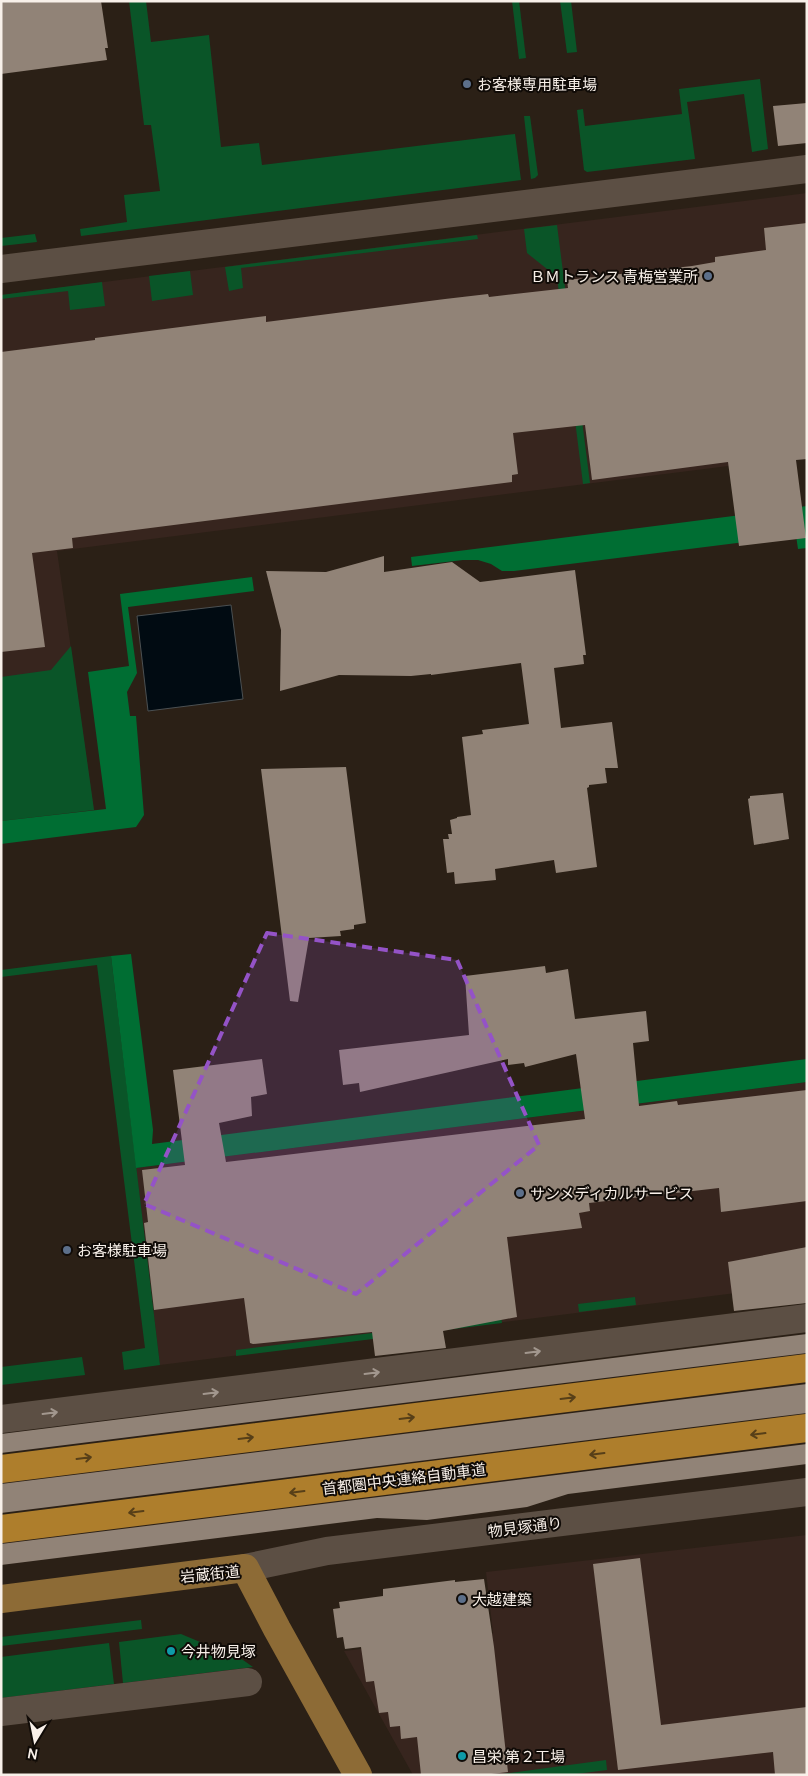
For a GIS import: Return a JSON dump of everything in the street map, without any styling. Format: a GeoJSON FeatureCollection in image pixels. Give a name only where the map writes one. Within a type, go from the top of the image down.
{"type":"FeatureCollection","features":[{"type":"Feature","properties":{"kind":"highway"},"geometry":{"type":"LineString","coordinates":[[1,1469],[807,1368]]}},
{"type":"Feature","properties":{"kind":"highway","name":"首都圏中央連絡自動車道"},"geometry":{"type":"LineString","coordinates":[[1,1529],[807,1428]]}},
{"type":"Feature","properties":{"kind":"main road","name":"岩蔵街道"},"geometry":{"type":"LineString","coordinates":[[1,1599],[245,1568],[358,1775]]}},
{"type":"Feature","properties":{"kind":"street"},"geometry":{"type":"LineString","coordinates":[[1,269],[807,169]]}},
{"type":"Feature","properties":{"kind":"street"},"geometry":{"type":"LineString","coordinates":[[1,1419],[807,1318]]}},
{"type":"Feature","properties":{"kind":"street","name":"物見塚通り"},"geometry":{"type":"LineString","coordinates":[[245,1568],[327,1551],[807,1492]]}},
{"type":"Feature","properties":{"kind":"street"},"geometry":{"type":"LineString","coordinates":[[1,1712],[248,1682]]}},
{"type":"Feature","properties":{"kind":"highlighted area"},"geometry":{"type":"Polygon","coordinates":[[[267,933],[457,960],[539,1145],[356,1294],[144,1204],[267,933]]]}},
{"type":"Feature","properties":{"kind":"shaded area"},"geometry":{"type":"Polygon","coordinates":[[[807,193],[807,456],[57,551],[94,810],[1,821],[1,295],[807,193]]]}},
{"type":"Feature","properties":{"kind":"shaded area"},"geometry":{"type":"Polygon","coordinates":[[[231,605],[243,699],[148,711],[137,616],[231,605]]]}},
{"type":"Feature","properties":{"kind":"shaded area","name":"サンメディカルサービス"},"geometry":{"type":"Polygon","coordinates":[[[807,1082],[807,1284],[160,1365],[136,1168],[807,1082]]]}},
{"type":"Feature","properties":{"kind":"shaded area"},"geometry":{"type":"Polygon","coordinates":[[[807,1535],[807,1775],[413,1775],[344,1651],[493,1633],[486,1572],[807,1535]]]}},
{"type":"Feature","properties":{"kind":"green space"},"geometry":{"type":"Polygon","coordinates":[[[129,1],[146,1],[151,42],[209,35],[221,147],[259,143],[262,165],[515,134],[521,180],[81,236],[80,229],[127,222],[124,195],[160,191],[151,125],[144,125],[129,1]]]}},
{"type":"Feature","properties":{"kind":"green space"},"geometry":{"type":"Polygon","coordinates":[[[512,1],[519,1],[526,58],[519,59],[512,1]]]}},
{"type":"Feature","properties":{"kind":"green space"},"geometry":{"type":"Polygon","coordinates":[[[560,1],[571,1],[577,52],[567,53],[560,1]]]}},
{"type":"Feature","properties":{"kind":"green space"},"geometry":{"type":"Polygon","coordinates":[[[760,79],[768,149],[752,152],[744,94],[687,102],[695,159],[587,172],[584,170],[577,110],[583,109],[585,126],[682,114],[679,89],[760,79]]]}},
{"type":"Feature","properties":{"kind":"green space"},"geometry":{"type":"Polygon","coordinates":[[[524,116],[530,116],[538,175],[531,179],[524,116]]]}},
{"type":"Feature","properties":{"kind":"green space"},"geometry":{"type":"Polygon","coordinates":[[[557,225],[590,483],[583,484],[557,277],[527,253],[524,229],[557,225]]]}},
{"type":"Feature","properties":{"kind":"green space"},"geometry":{"type":"Polygon","coordinates":[[[35,234],[37,242],[1,246],[1,238],[35,234]]]}},
{"type":"Feature","properties":{"kind":"green space"},"geometry":{"type":"Polygon","coordinates":[[[477,235],[478,239],[241,268],[243,288],[229,291],[225,267],[477,235]]]}},
{"type":"Feature","properties":{"kind":"green space"},"geometry":{"type":"Polygon","coordinates":[[[190,271],[193,295],[152,301],[149,276],[190,271]]]}},
{"type":"Feature","properties":{"kind":"green space"},"geometry":{"type":"Polygon","coordinates":[[[102,282],[105,306],[70,310],[68,291],[1,299],[1,295],[102,282]]]}},
{"type":"Feature","properties":{"kind":"green space"},"geometry":{"type":"Polygon","coordinates":[[[807,506],[807,548],[798,549],[792,508],[807,506]]]}},
{"type":"Feature","properties":{"kind":"green space"},"geometry":{"type":"Polygon","coordinates":[[[741,515],[745,542],[514,571],[502,571],[491,564],[478,560],[412,566],[411,557],[741,515]]]}},
{"type":"Feature","properties":{"kind":"green space"},"geometry":{"type":"Polygon","coordinates":[[[252,577],[254,591],[128,607],[137,673],[127,692],[130,716],[136,716],[144,815],[136,827],[1,844],[1,821],[106,809],[88,672],[129,666],[120,594],[252,577]]]}},
{"type":"Feature","properties":{"kind":"green space"},"geometry":{"type":"Polygon","coordinates":[[[71,646],[94,810],[1,821],[1,677],[51,670],[71,646]]]}},
{"type":"Feature","properties":{"kind":"green space"},"geometry":{"type":"Polygon","coordinates":[[[131,954],[153,1130],[152,1144],[807,1059],[807,1082],[136,1168],[111,956],[131,954]]]}},
{"type":"Feature","properties":{"kind":"green space"},"geometry":{"type":"Polygon","coordinates":[[[111,956],[160,1365],[124,1370],[122,1352],[145,1348],[97,965],[1,977],[1,970],[111,956]]]}},
{"type":"Feature","properties":{"kind":"green space"},"geometry":{"type":"Polygon","coordinates":[[[635,1297],[636,1305],[579,1312],[578,1304],[635,1297]]]}},
{"type":"Feature","properties":{"kind":"green space"},"geometry":{"type":"Polygon","coordinates":[[[501,1317],[502,1323],[236,1356],[236,1350],[501,1317]]]}},
{"type":"Feature","properties":{"kind":"green space"},"geometry":{"type":"Polygon","coordinates":[[[82,1357],[85,1375],[1,1385],[1,1367],[82,1357]]]}},
{"type":"Feature","properties":{"kind":"green space"},"geometry":{"type":"Polygon","coordinates":[[[141,1620],[142,1629],[1,1646],[1,1637],[141,1620]]]}},
{"type":"Feature","properties":{"kind":"green space","name":"今井物見塚"},"geometry":{"type":"Polygon","coordinates":[[[181,1634],[243,1660],[253,1667],[123,1683],[119,1642],[181,1634]]]}},
{"type":"Feature","properties":{"kind":"green space"},"geometry":{"type":"Polygon","coordinates":[[[109,1643],[114,1684],[1,1698],[1,1657],[109,1643]]]}},
{"type":"Feature","properties":{"kind":"green space"},"geometry":{"type":"Polygon","coordinates":[[[606,1760],[607,1770],[568,1775],[495,1775],[606,1760]]]}},
{"type":"Feature","properties":{"kind":"building"},"geometry":{"type":"Polygon","coordinates":[[[1,1],[101,1],[108,48],[105,48],[107,60],[1,74],[1,1]]]}},
{"type":"Feature","properties":{"kind":"building"},"geometry":{"type":"Polygon","coordinates":[[[807,103],[807,143],[778,146],[773,106],[807,103]]]}},
{"type":"Feature","properties":{"kind":"building"},"geometry":{"type":"Polygon","coordinates":[[[807,223],[807,459],[796,460],[806,538],[739,546],[728,462],[592,480],[585,425],[513,433],[518,474],[512,475],[512,482],[72,538],[73,548],[32,553],[45,647],[1,652],[1,352],[266,316],[266,322],[488,294],[489,297],[568,288],[567,280],[692,266],[715,262],[715,257],[766,250],[764,228],[807,223]]]}},
{"type":"Feature","properties":{"kind":"building"},"geometry":{"type":"Polygon","coordinates":[[[384,556],[384,572],[452,562],[480,582],[575,570],[586,655],[583,655],[584,664],[554,668],[561,728],[612,722],[618,768],[605,768],[607,783],[589,785],[587,788],[597,867],[556,873],[554,860],[495,869],[496,880],[455,884],[454,872],[447,873],[443,839],[449,839],[448,834],[452,834],[450,820],[471,815],[462,737],[483,734],[482,730],[529,724],[521,663],[431,675],[339,675],[280,691],[281,630],[266,571],[326,572],[384,556]]]}},
{"type":"Feature","properties":{"kind":"building"},"geometry":{"type":"Polygon","coordinates":[[[346,767],[366,923],[354,925],[354,929],[340,931],[341,936],[309,938],[298,1002],[290,1001],[261,769],[346,767]]]}},
{"type":"Feature","properties":{"kind":"building"},"geometry":{"type":"Polygon","coordinates":[[[783,793],[789,839],[754,845],[748,799],[750,796],[783,793]]]}},
{"type":"Feature","properties":{"kind":"building","name":"サンメディカルサービス"},"geometry":{"type":"Polygon","coordinates":[[[545,966],[546,973],[568,969],[575,1019],[646,1011],[649,1041],[633,1043],[639,1106],[677,1101],[678,1105],[807,1090],[807,1201],[721,1212],[719,1188],[589,1203],[590,1211],[579,1213],[582,1228],[507,1237],[517,1317],[443,1331],[446,1348],[375,1356],[372,1332],[253,1344],[250,1343],[244,1298],[154,1310],[144,1223],[148,1222],[142,1170],[185,1165],[173,1070],[262,1059],[267,1094],[251,1097],[252,1116],[219,1123],[226,1162],[585,1119],[576,1054],[525,1067],[524,1063],[508,1065],[508,1059],[360,1092],[359,1083],[343,1085],[339,1050],[469,1035],[465,976],[545,966]]]}},
{"type":"Feature","properties":{"kind":"building"},"geometry":{"type":"Polygon","coordinates":[[[807,1247],[807,1303],[734,1311],[728,1262],[807,1247]]]}},
{"type":"Feature","properties":{"kind":"building"},"geometry":{"type":"Polygon","coordinates":[[[807,1334],[807,1353],[1,1453],[1,1434],[807,1334]]]}},
{"type":"Feature","properties":{"kind":"building"},"geometry":{"type":"Polygon","coordinates":[[[807,1384],[807,1413],[1,1513],[1,1484],[807,1384]]]}},
{"type":"Feature","properties":{"kind":"building"},"geometry":{"type":"Polygon","coordinates":[[[807,1444],[807,1464],[568,1494],[527,1507],[427,1520],[377,1518],[1,1565],[1,1544],[807,1444]]]}},
{"type":"Feature","properties":{"kind":"building"},"geometry":{"type":"Polygon","coordinates":[[[640,1558],[661,1725],[807,1707],[807,1775],[775,1775],[773,1752],[618,1770],[593,1564],[640,1558]]]}},
{"type":"Feature","properties":{"kind":"building"},"geometry":{"type":"Polygon","coordinates":[[[484,1579],[494,1647],[508,1772],[483,1775],[421,1775],[417,1737],[401,1739],[400,1726],[390,1727],[388,1712],[379,1713],[374,1681],[366,1682],[361,1647],[345,1649],[343,1637],[337,1638],[333,1609],[340,1608],[339,1602],[383,1596],[383,1589],[455,1580],[455,1582],[484,1579]]]}},
{"type":"Feature","properties":{"kind":"place","name":"お客様専用駐車場"},"geometry":{"type":"Point","coordinates":[467,84]}},
{"type":"Feature","properties":{"kind":"place","name":"ＢＭトランス 青梅営業所"},"geometry":{"type":"Point","coordinates":[708,276]}},
{"type":"Feature","properties":{"kind":"place","name":"サンメディカルサービス"},"geometry":{"type":"Point","coordinates":[520,1193]}},
{"type":"Feature","properties":{"kind":"place","name":"お客様駐車場"},"geometry":{"type":"Point","coordinates":[67,1250]}},
{"type":"Feature","properties":{"kind":"place","name":"大越建築"},"geometry":{"type":"Point","coordinates":[462,1599]}},
{"type":"Feature","properties":{"kind":"place","name":"今井物見塚"},"geometry":{"type":"Point","coordinates":[171,1651]}},
{"type":"Feature","properties":{"kind":"place","name":"昌栄 第２工場"},"geometry":{"type":"Point","coordinates":[462,1756]}}]}
